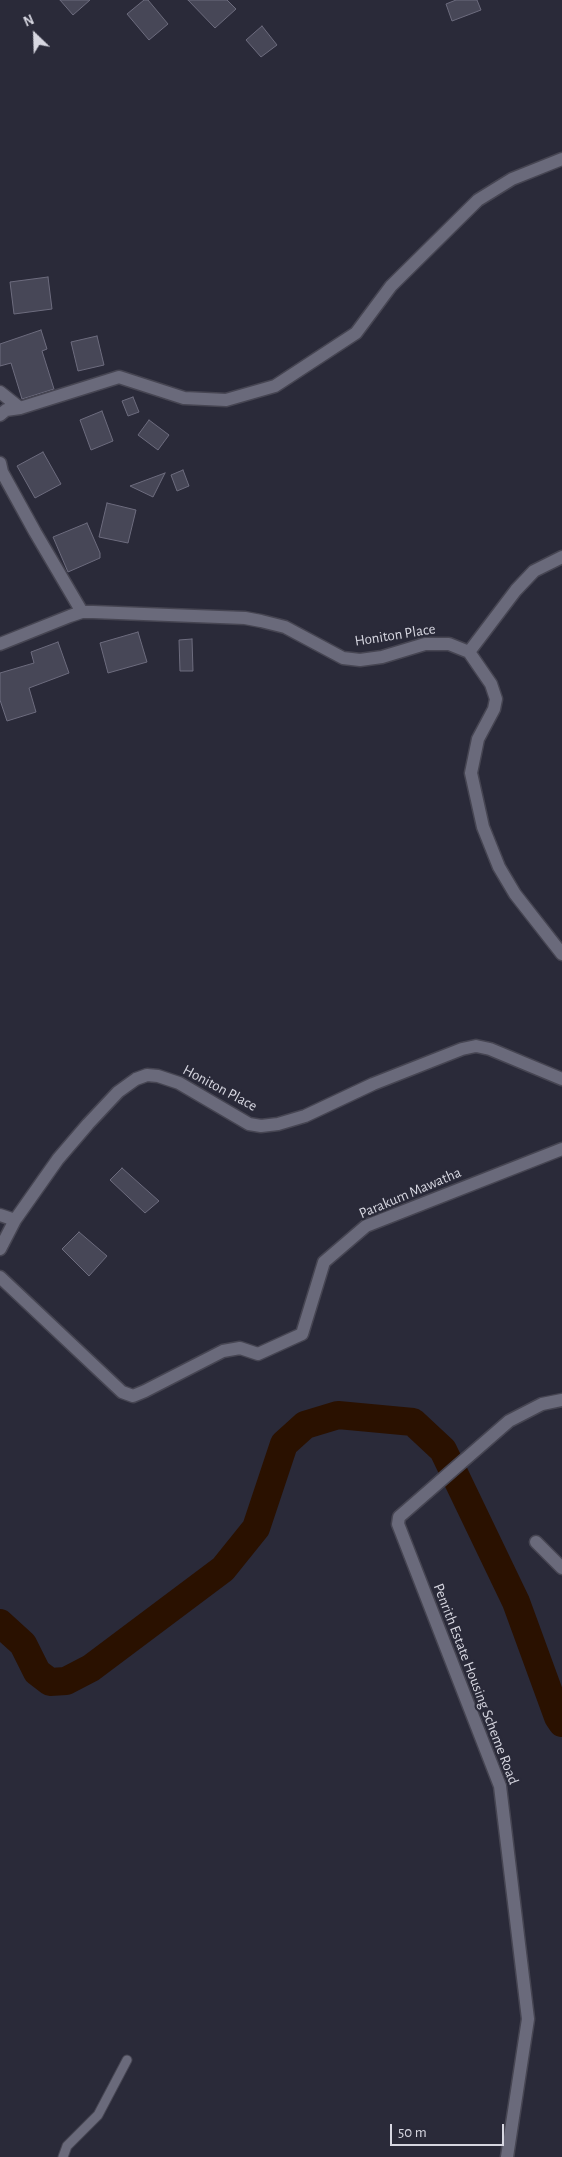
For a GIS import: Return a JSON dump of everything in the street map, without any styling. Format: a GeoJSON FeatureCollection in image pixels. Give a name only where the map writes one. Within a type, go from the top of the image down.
{"type":"FeatureCollection","features":[{"type":"Feature","properties":{"kind":"street"},"geometry":{"type":"LineString","coordinates":[[0,415],[6,410],[20,408],[119,377],[184,398],[226,400],[275,386],[356,333],[391,286],[478,200],[512,179],[562,159]]}},
{"type":"Feature","properties":{"kind":"street"},"geometry":{"type":"LineString","coordinates":[[0,392],[20,408]]}},
{"type":"Feature","properties":{"kind":"street"},"geometry":{"type":"LineString","coordinates":[[0,463],[2,472],[35,532],[82,612]]}},
{"type":"Feature","properties":{"kind":"street"},"geometry":{"type":"LineString","coordinates":[[562,557],[534,571],[516,590],[469,652],[491,684],[496,699],[494,709],[478,739],[471,773],[483,827],[499,868],[515,894],[562,954]]}},
{"type":"Feature","properties":{"kind":"street","name":"Honiton Place"},"geometry":{"type":"LineString","coordinates":[[0,644],[82,612],[244,618],[285,628],[343,658],[360,660],[382,657],[424,644],[449,644],[469,652]]}},
{"type":"Feature","properties":{"kind":"street","name":"Honiton Place"},"geometry":{"type":"LineString","coordinates":[[15,1220],[58,1160],[88,1124],[118,1092],[136,1078],[147,1075],[158,1076],[179,1083],[249,1124],[261,1126],[278,1124],[305,1116],[373,1084],[462,1049],[476,1046],[562,1079]]}},
{"type":"Feature","properties":{"kind":"street","name":"Parakum Mawatha"},"geometry":{"type":"LineString","coordinates":[[0,1277],[122,1392],[133,1396],[223,1351],[240,1348],[258,1354],[302,1334],[324,1262],[366,1226],[562,1149]]}},
{"type":"Feature","properties":{"kind":"street"},"geometry":{"type":"LineString","coordinates":[[0,1215],[15,1220],[0,1249]]}},
{"type":"Feature","properties":{"kind":"street","name":"Penrith Estate Housing Scheme Road"},"geometry":{"type":"LineString","coordinates":[[507,2157],[528,2019],[500,1786],[398,1524],[399,1517],[479,1449],[509,1420],[542,1404],[562,1400]]}},
{"type":"Feature","properties":{"kind":"street"},"geometry":{"type":"LineString","coordinates":[[536,1542],[562,1568]]}},
{"type":"Feature","properties":{"kind":"lane"},"geometry":{"type":"LineString","coordinates":[[63,2157],[67,2146],[98,2115],[127,2060]]}},
{"type":"Feature","properties":{"kind":"building"},"geometry":{"type":"Polygon","coordinates":[[[60,0],[90,0],[73,15],[60,0]]]}},
{"type":"Feature","properties":{"kind":"building"},"geometry":{"type":"Polygon","coordinates":[[[144,0],[148,0],[168,24],[149,40],[127,14],[144,0]]]}},
{"type":"Feature","properties":{"kind":"building"},"geometry":{"type":"Polygon","coordinates":[[[188,0],[227,0],[236,9],[215,28],[188,0]]]}},
{"type":"Feature","properties":{"kind":"building"},"geometry":{"type":"Polygon","coordinates":[[[456,0],[477,0],[481,10],[452,21],[446,4],[456,0]]]}},
{"type":"Feature","properties":{"kind":"building"},"geometry":{"type":"Polygon","coordinates":[[[262,26],[277,45],[261,57],[246,40],[262,26]]]}},
{"type":"Feature","properties":{"kind":"building"},"geometry":{"type":"Polygon","coordinates":[[[48,277],[52,309],[14,314],[10,282],[48,277]]]}},
{"type":"Feature","properties":{"kind":"building"},"geometry":{"type":"Polygon","coordinates":[[[41,330],[47,349],[42,351],[54,389],[22,399],[11,363],[0,366],[0,344],[41,330]]]}},
{"type":"Feature","properties":{"kind":"building"},"geometry":{"type":"Polygon","coordinates":[[[97,336],[104,365],[78,371],[71,342],[97,336]]]}},
{"type":"Feature","properties":{"kind":"building"},"geometry":{"type":"Polygon","coordinates":[[[133,397],[139,412],[128,416],[122,401],[133,397]]]}},
{"type":"Feature","properties":{"kind":"building"},"geometry":{"type":"Polygon","coordinates":[[[102,411],[113,441],[91,450],[80,420],[102,411]]]}},
{"type":"Feature","properties":{"kind":"building"},"geometry":{"type":"Polygon","coordinates":[[[149,420],[169,435],[158,450],[138,435],[149,420]]]}},
{"type":"Feature","properties":{"kind":"building"},"geometry":{"type":"Polygon","coordinates":[[[43,452],[61,484],[35,498],[17,466],[43,452]]]}},
{"type":"Feature","properties":{"kind":"building"},"geometry":{"type":"Polygon","coordinates":[[[183,470],[189,486],[177,491],[171,475],[183,470]]]}},
{"type":"Feature","properties":{"kind":"building"},"geometry":{"type":"Polygon","coordinates":[[[165,473],[153,497],[130,486],[165,473]]]}},
{"type":"Feature","properties":{"kind":"building"},"geometry":{"type":"Polygon","coordinates":[[[107,503],[136,510],[128,543],[99,537],[107,503]]]}},
{"type":"Feature","properties":{"kind":"building"},"geometry":{"type":"Polygon","coordinates":[[[87,523],[100,553],[100,558],[68,572],[53,537],[87,523]]]}},
{"type":"Feature","properties":{"kind":"building"},"geometry":{"type":"Polygon","coordinates":[[[138,632],[147,662],[108,673],[100,643],[138,632]]]}},
{"type":"Feature","properties":{"kind":"building"},"geometry":{"type":"Polygon","coordinates":[[[192,639],[193,671],[180,671],[179,640],[192,639]]]}},
{"type":"Feature","properties":{"kind":"building"},"geometry":{"type":"Polygon","coordinates":[[[58,642],[69,673],[29,688],[36,712],[7,721],[0,700],[0,673],[34,663],[31,652],[58,642]]]}},
{"type":"Feature","properties":{"kind":"building"},"geometry":{"type":"Polygon","coordinates":[[[122,1168],[159,1201],[145,1213],[110,1180],[122,1168]]]}},
{"type":"Feature","properties":{"kind":"building"},"geometry":{"type":"Polygon","coordinates":[[[79,1232],[107,1256],[89,1276],[62,1249],[79,1232]]]}},
{"type":"Feature","properties":{"kind":"waterway"},"geometry":{"type":"LineString","coordinates":[[0,1623],[23,1644],[37,1672],[50,1682],[66,1681],[91,1668],[223,1569],[256,1528],[284,1444],[305,1425],[338,1415],[413,1422],[443,1450],[516,1602],[558,1717],[562,1723]]}}]}
